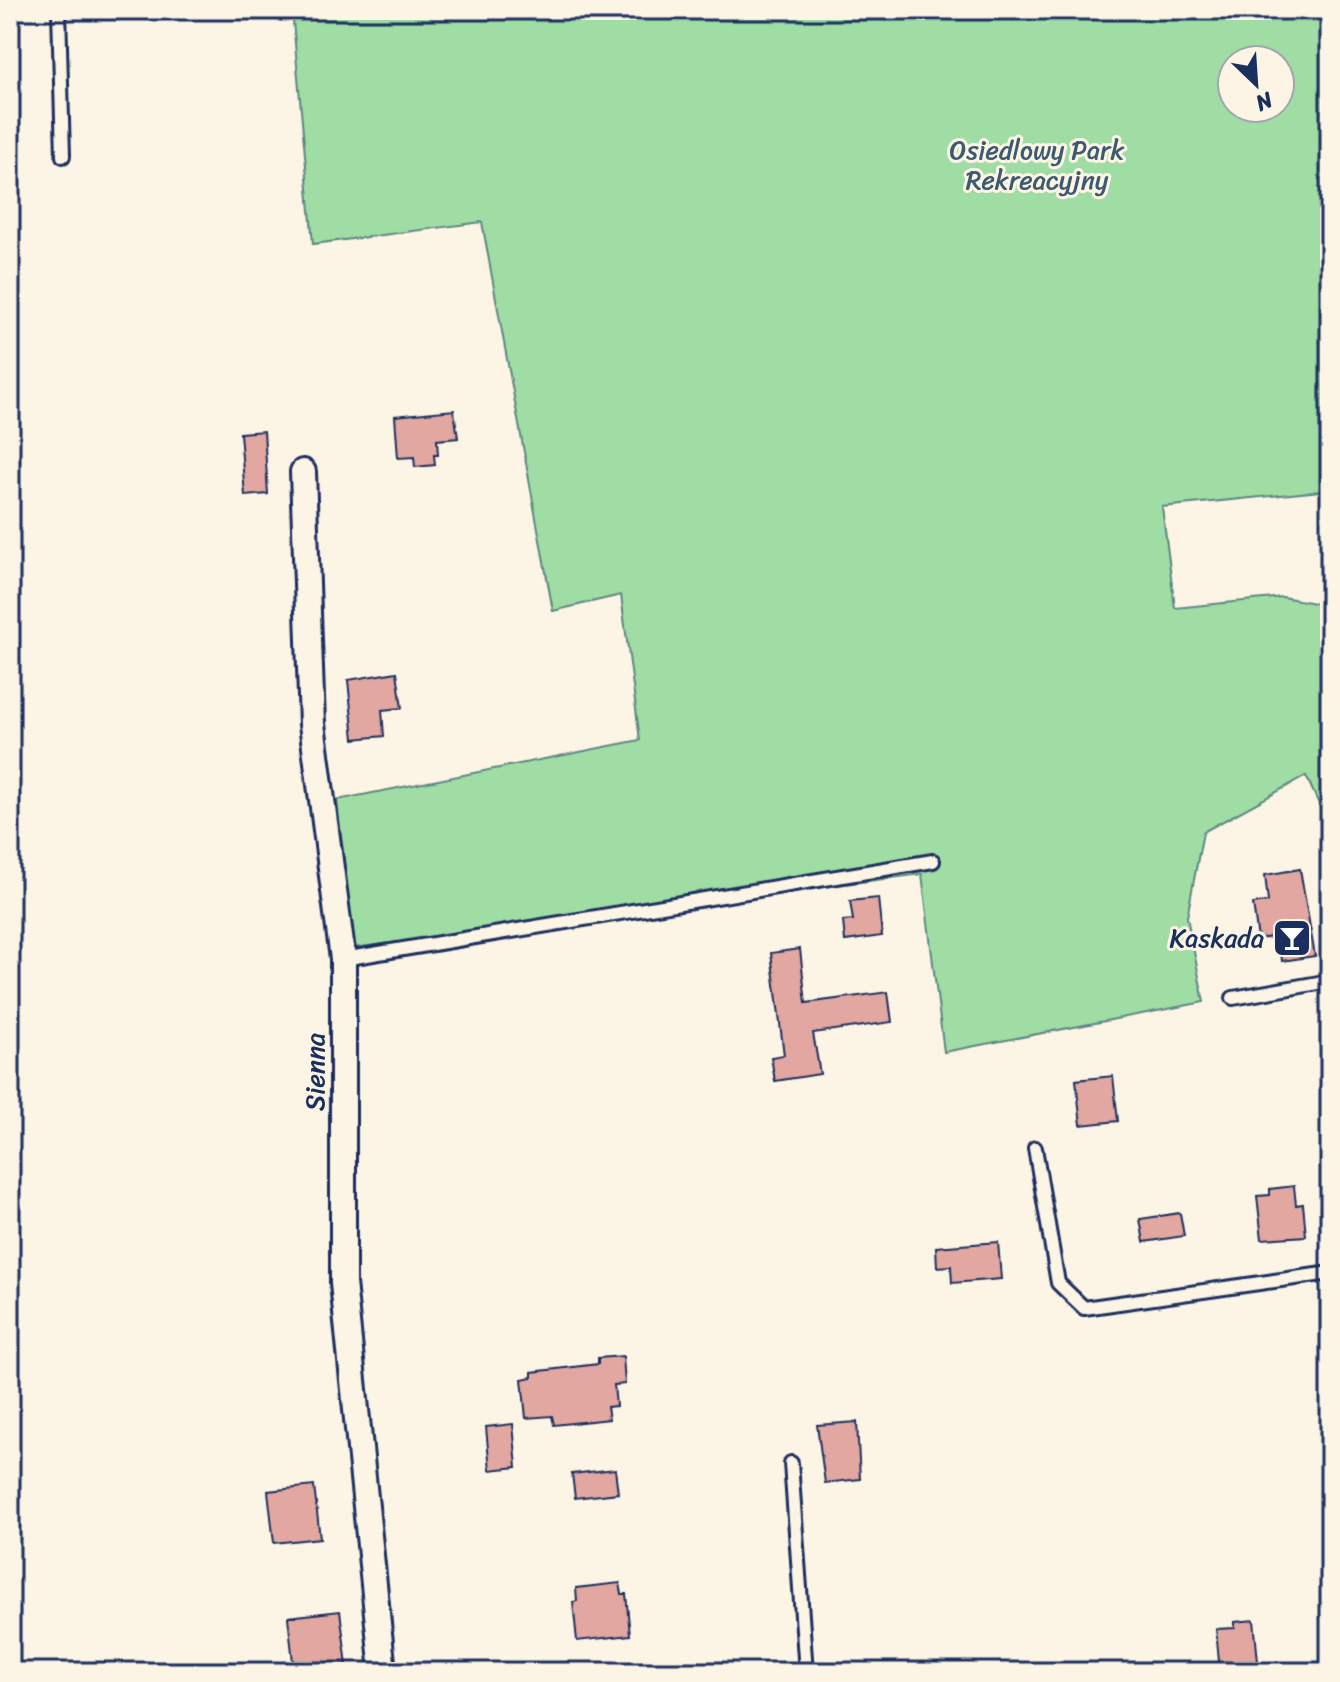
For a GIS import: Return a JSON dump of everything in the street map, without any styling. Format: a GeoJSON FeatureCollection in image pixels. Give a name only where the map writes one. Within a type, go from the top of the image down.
{"type":"FeatureCollection","features":[{"type":"Feature","properties":{"kind":"street","name":"Sienna"},"geometry":{"type":"LineString","coordinates":[[303,472],[312,724],[343,959],[343,1283],[383,1672]]}},
{"type":"Feature","properties":{"kind":"lane"},"geometry":{"type":"LineString","coordinates":[[59,10],[63,156]]}},
{"type":"Feature","properties":{"kind":"lane"},"geometry":{"type":"LineString","coordinates":[[343,959],[933,861]]}},
{"type":"Feature","properties":{"kind":"lane"},"geometry":{"type":"LineString","coordinates":[[1233,998],[1330,981]]}},
{"type":"Feature","properties":{"kind":"lane"},"geometry":{"type":"LineString","coordinates":[[1035,1148],[1058,1283],[1084,1308],[1330,1273]]}},
{"type":"Feature","properties":{"kind":"lane"},"geometry":{"type":"LineString","coordinates":[[791,1463],[806,1672]]}},
{"type":"Feature","properties":{"kind":"green space","name":"Osiedlowy Park Rekreacyjny"},"geometry":{"type":"Polygon","coordinates":[[[292,10],[1330,10],[1330,490],[1162,507],[1175,608],[1283,597],[1330,606],[1330,828],[1306,776],[1203,832],[1187,917],[1204,1002],[944,1052],[922,874],[353,948],[337,800],[640,740],[621,595],[553,611],[482,222],[313,244],[292,10]]]}},
{"type":"Feature","properties":{"kind":"building"},"geometry":{"type":"Polygon","coordinates":[[[454,410],[458,438],[437,440],[435,465],[415,467],[414,457],[398,458],[395,416],[454,410]]]}},
{"type":"Feature","properties":{"kind":"building"},"geometry":{"type":"Polygon","coordinates":[[[264,431],[268,494],[245,496],[240,433],[264,431]]]}},
{"type":"Feature","properties":{"kind":"building"},"geometry":{"type":"Polygon","coordinates":[[[397,672],[402,708],[382,710],[384,736],[354,739],[348,680],[397,672]]]}},
{"type":"Feature","properties":{"kind":"building"},"geometry":{"type":"Polygon","coordinates":[[[1300,869],[1315,956],[1282,961],[1279,936],[1258,939],[1253,904],[1268,902],[1265,875],[1300,869]]]}},
{"type":"Feature","properties":{"kind":"building"},"geometry":{"type":"Polygon","coordinates":[[[878,898],[882,936],[845,941],[843,921],[853,920],[850,901],[878,898]]]}},
{"type":"Feature","properties":{"kind":"building"},"geometry":{"type":"Polygon","coordinates":[[[800,949],[806,1003],[888,992],[892,1022],[813,1033],[820,1074],[775,1081],[771,1057],[784,1055],[771,953],[800,949]]]}},
{"type":"Feature","properties":{"kind":"building"},"geometry":{"type":"Polygon","coordinates":[[[1113,1076],[1118,1121],[1081,1125],[1076,1080],[1113,1076]]]}},
{"type":"Feature","properties":{"kind":"building"},"geometry":{"type":"Polygon","coordinates":[[[1294,1186],[1296,1205],[1303,1204],[1306,1236],[1262,1239],[1257,1196],[1270,1195],[1270,1189],[1294,1186]]]}},
{"type":"Feature","properties":{"kind":"building"},"geometry":{"type":"Polygon","coordinates":[[[1180,1213],[1184,1236],[1144,1242],[1140,1219],[1180,1213]]]}},
{"type":"Feature","properties":{"kind":"building"},"geometry":{"type":"Polygon","coordinates":[[[998,1242],[1001,1279],[952,1283],[951,1266],[937,1267],[936,1247],[998,1242]]]}},
{"type":"Feature","properties":{"kind":"building"},"geometry":{"type":"Polygon","coordinates":[[[623,1356],[625,1384],[614,1385],[616,1406],[607,1407],[609,1419],[554,1425],[552,1416],[526,1418],[522,1379],[532,1377],[532,1372],[598,1364],[598,1358],[623,1356]]]}},
{"type":"Feature","properties":{"kind":"building"},"geometry":{"type":"Polygon","coordinates":[[[857,1422],[860,1479],[825,1483],[817,1425],[857,1422]]]}},
{"type":"Feature","properties":{"kind":"building"},"geometry":{"type":"Polygon","coordinates":[[[513,1424],[517,1467],[490,1470],[486,1427],[513,1424]]]}},
{"type":"Feature","properties":{"kind":"building"},"geometry":{"type":"Polygon","coordinates":[[[615,1469],[618,1493],[575,1498],[572,1474],[615,1469]]]}},
{"type":"Feature","properties":{"kind":"building"},"geometry":{"type":"Polygon","coordinates":[[[314,1486],[320,1538],[274,1543],[268,1491],[314,1486]]]}},
{"type":"Feature","properties":{"kind":"building"},"geometry":{"type":"Polygon","coordinates":[[[620,1583],[622,1594],[626,1594],[630,1635],[577,1641],[573,1602],[577,1601],[576,1588],[620,1583]]]}},
{"type":"Feature","properties":{"kind":"building"},"geometry":{"type":"Polygon","coordinates":[[[340,1611],[347,1665],[294,1671],[288,1617],[340,1611]]]}},
{"type":"Feature","properties":{"kind":"building"},"geometry":{"type":"Polygon","coordinates":[[[1254,1620],[1259,1672],[1220,1672],[1216,1629],[1235,1628],[1235,1622],[1254,1620]]]}},
{"type":"Feature","properties":{"kind":"place","name":"Kaskada"},"geometry":{"type":"Point","coordinates":[1292,938]}}]}
